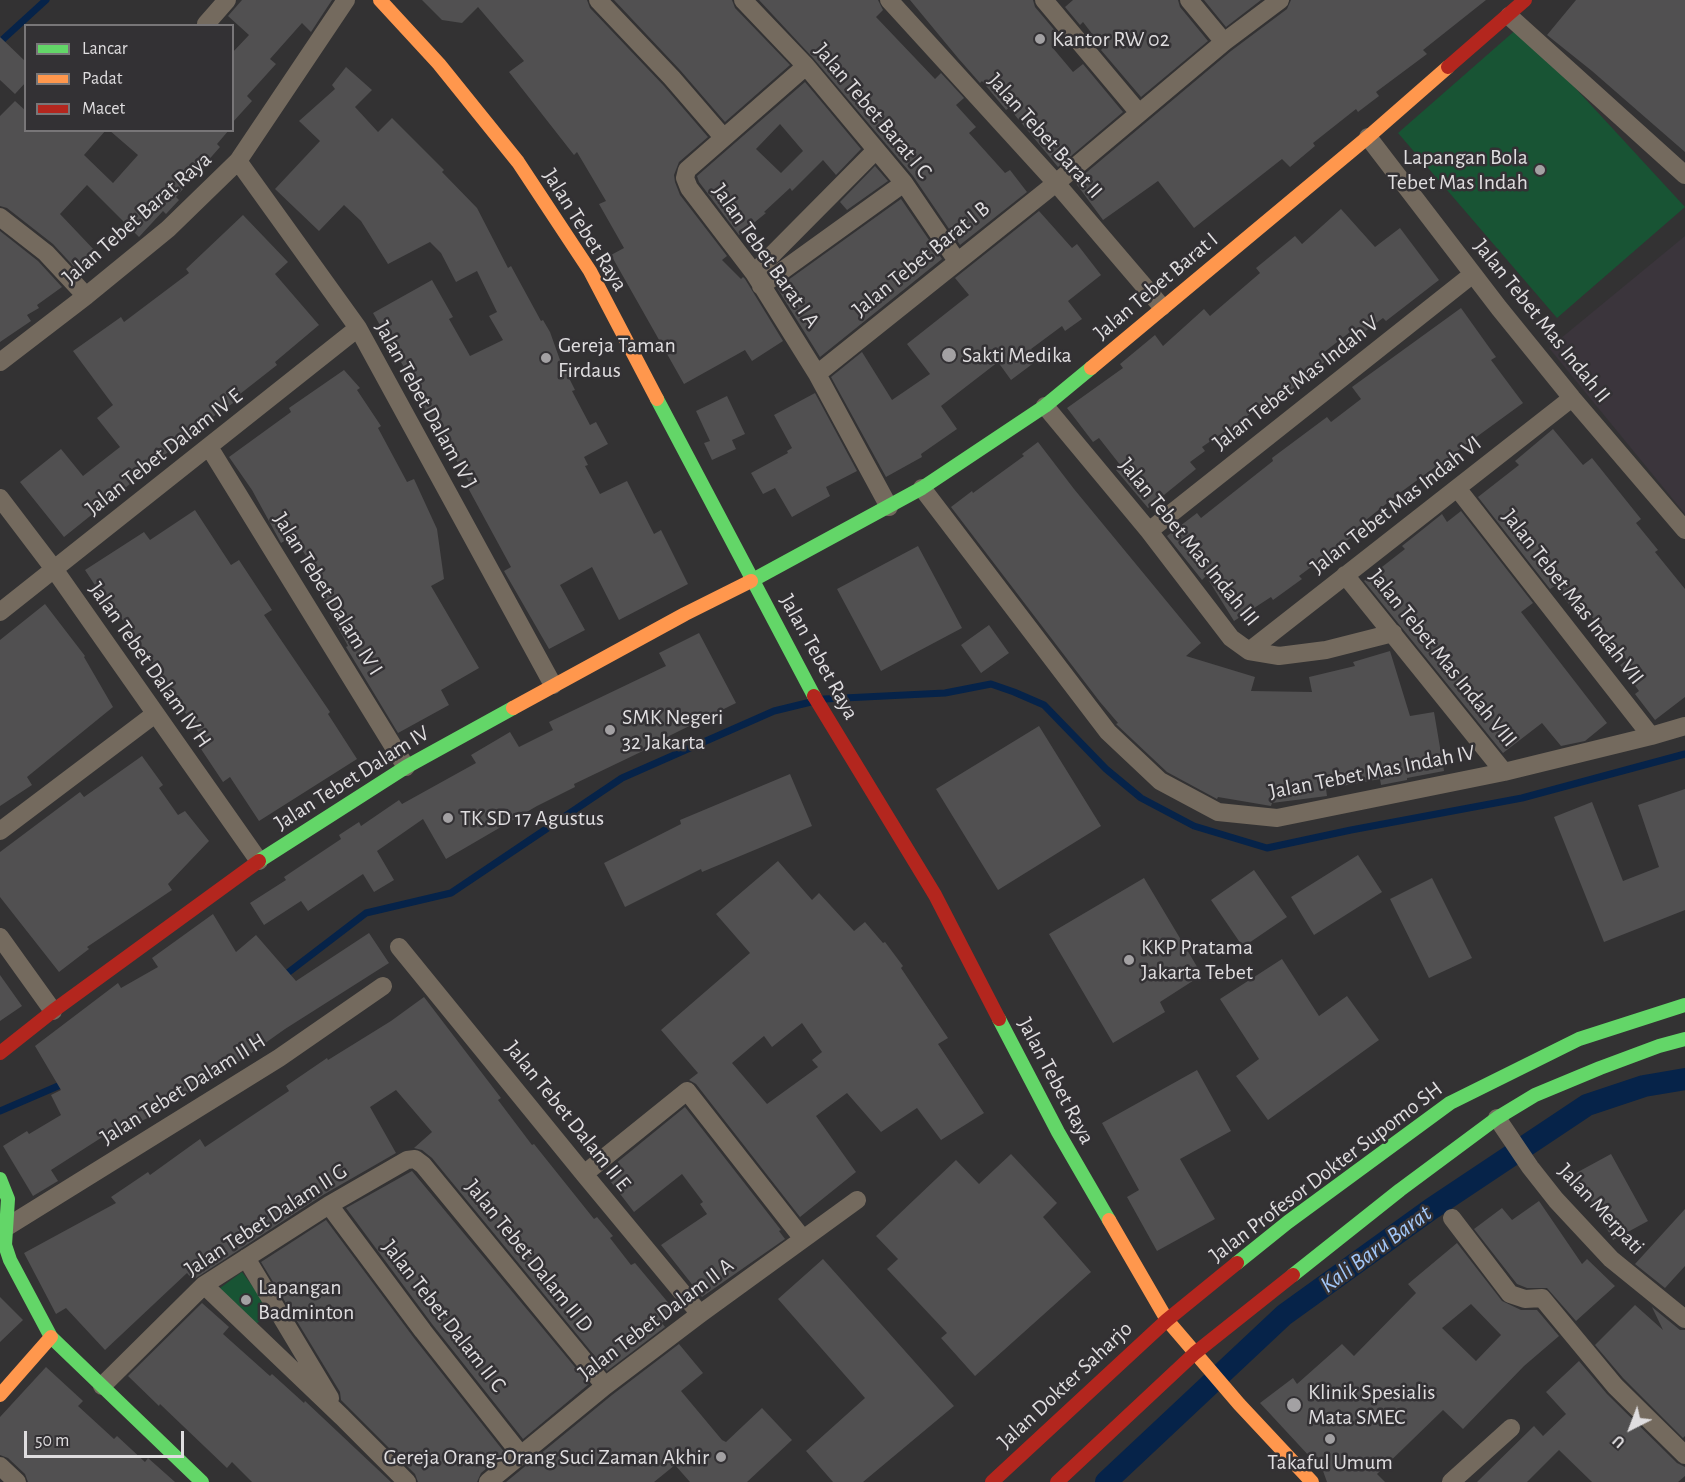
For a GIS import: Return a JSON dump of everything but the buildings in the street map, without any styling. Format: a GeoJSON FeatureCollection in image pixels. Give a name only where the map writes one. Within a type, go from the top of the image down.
{"type":"FeatureCollection","features":[{"type":"Feature","properties":{"kind":"main road","name":"Jalan Tebet Raya"},"geometry":{"type":"LineString","coordinates":[[380,0],[439,64],[518,162],[590,271],[809,687],[935,895],[1050,1118],[1167,1320],[1239,1404],[1312,1482]]}},
{"type":"Feature","properties":{"kind":"main road","name":"Jalan Tebet Barat I"},"geometry":{"type":"LineString","coordinates":[[753,580],[922,488],[1045,406],[1368,137],[1525,0]]}},
{"type":"Feature","properties":{"kind":"main road","name":"Jalan Tebet Dalam IV"},"geometry":{"type":"LineString","coordinates":[[0,1053],[53,1011],[259,861],[406,767],[553,685],[753,580]]}},
{"type":"Feature","properties":{"kind":"main road","name":"Jalan Profesor Dokter Supomo SH"},"geometry":{"type":"LineString","coordinates":[[1167,1320],[1288,1222],[1450,1104],[1579,1039],[1685,1005]]}},
{"type":"Feature","properties":{"kind":"main road"},"geometry":{"type":"LineString","coordinates":[[1057,1482],[1199,1358],[1400,1190],[1497,1118],[1535,1095],[1610,1064],[1685,1039]]}},
{"type":"Feature","properties":{"kind":"main road"},"geometry":{"type":"LineString","coordinates":[[0,1179],[8,1199],[9,1213],[5,1228],[5,1245],[10,1260],[51,1337],[202,1482]]}},
{"type":"Feature","properties":{"kind":"main road","name":"Jalan Dokter Saharjo"},"geometry":{"type":"LineString","coordinates":[[992,1482],[1167,1320]]}},
{"type":"Feature","properties":{"kind":"main road"},"geometry":{"type":"LineString","coordinates":[[0,1395],[51,1337]]}},
{"type":"Feature","properties":{"kind":"street"},"geometry":{"type":"LineString","coordinates":[[206,24],[226,0]]}},
{"type":"Feature","properties":{"kind":"street","name":"Jalan Tebet Barat Raya"},"geometry":{"type":"LineString","coordinates":[[0,362],[168,229],[238,161],[346,0]]}},
{"type":"Feature","properties":{"kind":"street"},"geometry":{"type":"LineString","coordinates":[[598,0],[672,78],[723,137]]}},
{"type":"Feature","properties":{"kind":"street","name":"Jalan Tebet Barat I C"},"geometry":{"type":"LineString","coordinates":[[743,0],[806,66],[904,183],[957,261]]}},
{"type":"Feature","properties":{"kind":"street","name":"Jalan Tebet Barat II"},"geometry":{"type":"LineString","coordinates":[[889,0],[1056,183],[1162,307]]}},
{"type":"Feature","properties":{"kind":"street"},"geometry":{"type":"LineString","coordinates":[[1044,0],[1139,113]]}},
{"type":"Feature","properties":{"kind":"street"},"geometry":{"type":"LineString","coordinates":[[1189,0],[1224,42]]}},
{"type":"Feature","properties":{"kind":"street","name":"Jalan Tebet Barat I B"},"geometry":{"type":"LineString","coordinates":[[817,374],[1056,183],[1224,42],[1280,0]]}},
{"type":"Feature","properties":{"kind":"street"},"geometry":{"type":"LineString","coordinates":[[1509,16],[1685,175]]}},
{"type":"Feature","properties":{"kind":"street","name":"Jalan Tebet Barat I A"},"geometry":{"type":"LineString","coordinates":[[806,66],[687,170],[685,178],[689,188],[757,279],[817,374],[889,507]]}},
{"type":"Feature","properties":{"kind":"street","name":"Jalan Tebet Mas Indah II"},"geometry":{"type":"LineString","coordinates":[[1368,137],[1572,398],[1685,530]]}},
{"type":"Feature","properties":{"kind":"street"},"geometry":{"type":"LineString","coordinates":[[757,279],[876,150]]}},
{"type":"Feature","properties":{"kind":"street","name":"Jalan Tebet Dalam IV J"},"geometry":{"type":"LineString","coordinates":[[238,161],[358,328],[553,685]]}},
{"type":"Feature","properties":{"kind":"street"},"geometry":{"type":"LineString","coordinates":[[757,279],[904,183]]}},
{"type":"Feature","properties":{"kind":"street"},"geometry":{"type":"LineString","coordinates":[[0,217],[46,253],[86,296]]}},
{"type":"Feature","properties":{"kind":"street","name":"Jalan Tebet Mas Indah V"},"geometry":{"type":"LineString","coordinates":[[1149,531],[1473,274]]}},
{"type":"Feature","properties":{"kind":"street","name":"Jalan Tebet Dalam IV E"},"geometry":{"type":"LineString","coordinates":[[0,612],[358,328]]}},
{"type":"Feature","properties":{"kind":"street","name":"Jalan Tebet Mas Indah VI"},"geometry":{"type":"LineString","coordinates":[[1250,651],[1572,398]]}},
{"type":"Feature","properties":{"kind":"street","name":"Jalan Tebet Mas Indah III"},"geometry":{"type":"LineString","coordinates":[[1045,406],[1149,531],[1231,638],[1250,651],[1279,656],[1314,651],[1393,633]]}},
{"type":"Feature","properties":{"kind":"street","name":"Jalan Tebet Dalam IV I"},"geometry":{"type":"LineString","coordinates":[[209,447],[406,767]]}},
{"type":"Feature","properties":{"kind":"street","name":"Jalan Tebet Mas Indah IV"},"geometry":{"type":"LineString","coordinates":[[922,488],[1108,732],[1160,781],[1218,812],[1277,818],[1504,772],[1685,726]]}},
{"type":"Feature","properties":{"kind":"street","name":"Jalan Tebet Mas Indah VII"},"geometry":{"type":"LineString","coordinates":[[1456,488],[1651,736]]}},
{"type":"Feature","properties":{"kind":"street","name":"Jalan Tebet Dalam IV H"},"geometry":{"type":"LineString","coordinates":[[0,498],[54,569],[259,861]]}},
{"type":"Feature","properties":{"kind":"street","name":"Jalan Tebet Mas Indah VIII"},"geometry":{"type":"LineString","coordinates":[[1345,575],[1504,772]]}},
{"type":"Feature","properties":{"kind":"street"},"geometry":{"type":"LineString","coordinates":[[0,831],[155,714]]}},
{"type":"Feature","properties":{"kind":"street"},"geometry":{"type":"LineString","coordinates":[[0,937],[53,1011]]}},
{"type":"Feature","properties":{"kind":"street","name":"Jalan Tebet Dalam II E"},"geometry":{"type":"LineString","coordinates":[[399,947],[700,1314]]}},
{"type":"Feature","properties":{"kind":"street","name":"Jalan Tebet Dalam II H"},"geometry":{"type":"LineString","coordinates":[[5,1228],[279,1058],[383,986]]}},
{"type":"Feature","properties":{"kind":"street"},"geometry":{"type":"LineString","coordinates":[[584,1174],[687,1091],[803,1239]]}},
{"type":"Feature","properties":{"kind":"street","name":"Jalan Merpati"},"geometry":{"type":"LineString","coordinates":[[1497,1118],[1530,1167],[1556,1200],[1611,1259],[1685,1319]]}},
{"type":"Feature","properties":{"kind":"street","name":"Jalan Tebet Dalam II G"},"geometry":{"type":"LineString","coordinates":[[102,1386],[204,1285],[329,1205],[407,1160],[415,1159]]}},
{"type":"Feature","properties":{"kind":"street","name":"Jalan Tebet Dalam II D"},"geometry":{"type":"LineString","coordinates":[[415,1159],[423,1165],[605,1386]]}},
{"type":"Feature","properties":{"kind":"street","name":"Jalan Tebet Dalam II A"},"geometry":{"type":"LineString","coordinates":[[488,1482],[605,1386],[857,1200]]}},
{"type":"Feature","properties":{"kind":"street","name":"Jalan Tebet Dalam II C"},"geometry":{"type":"LineString","coordinates":[[329,1205],[423,1331],[521,1455]]}},
{"type":"Feature","properties":{"kind":"street"},"geometry":{"type":"LineString","coordinates":[[1452,1218],[1510,1294],[1525,1299],[1542,1298],[1615,1386],[1685,1455]]}},
{"type":"Feature","properties":{"kind":"street"},"geometry":{"type":"LineString","coordinates":[[246,1258],[342,1417]]}},
{"type":"Feature","properties":{"kind":"street"},"geometry":{"type":"LineString","coordinates":[[204,1285],[407,1482]]}},
{"type":"Feature","properties":{"kind":"street"},"geometry":{"type":"LineString","coordinates":[[1451,1482],[1511,1428]]}},
{"type":"Feature","properties":{"kind":"street"},"geometry":{"type":"LineString","coordinates":[[0,1466],[17,1482]]}},
{"type":"Feature","properties":{"kind":"shaded area"},"geometry":{"type":"Polygon","coordinates":[[[1685,236],[1685,514],[1549,348],[1685,236]]]}},
{"type":"Feature","properties":{"kind":"green space","name":"Lapangan Bola Tebet Mas Indah"},"geometry":{"type":"Polygon","coordinates":[[[1519,27],[1685,207],[1557,318],[1398,133],[1519,27]]]}},
{"type":"Feature","properties":{"kind":"green space","name":"Lapangan Badminton"},"geometry":{"type":"Polygon","coordinates":[[[242,1272],[272,1312],[249,1329],[220,1288],[242,1272]]]}},
{"type":"Feature","properties":{"kind":"waterway"},"geometry":{"type":"LineString","coordinates":[[0,42],[46,0]]}},
{"type":"Feature","properties":{"kind":"waterway"},"geometry":{"type":"LineString","coordinates":[[824,699],[945,693],[991,684],[1044,705],[1106,769],[1141,798],[1194,826],[1267,848],[1522,798],[1685,754]]}},
{"type":"Feature","properties":{"kind":"waterway"},"geometry":{"type":"LineString","coordinates":[[281,978],[366,913],[451,893],[622,778],[774,711],[811,702]]}},
{"type":"Feature","properties":{"kind":"waterway","name":"Kali Baru Barat"},"geometry":{"type":"LineString","coordinates":[[1106,1482],[1284,1315],[1431,1209],[1587,1105],[1644,1086],[1685,1079]]}},
{"type":"Feature","properties":{"kind":"waterway"},"geometry":{"type":"LineString","coordinates":[[0,1111],[65,1083]]}},
{"type":"Feature","properties":{"kind":"traffic: fast"},"geometry":{"type":"LineString","coordinates":[[751,581],[922,488],[1045,406],[1091,368]]}},
{"type":"Feature","properties":{"kind":"traffic: fast"},"geometry":{"type":"LineString","coordinates":[[657,399],[814,696]]}},
{"type":"Feature","properties":{"kind":"traffic: fast"},"geometry":{"type":"LineString","coordinates":[[259,861],[406,767],[513,708]]}},
{"type":"Feature","properties":{"kind":"traffic: fast"},"geometry":{"type":"LineString","coordinates":[[1237,1263],[1288,1222],[1450,1103],[1579,1039],[1685,1005]]}},
{"type":"Feature","properties":{"kind":"traffic: fast"},"geometry":{"type":"LineString","coordinates":[[999,1019],[1058,1132],[1109,1220]]}},
{"type":"Feature","properties":{"kind":"traffic: fast"},"geometry":{"type":"LineString","coordinates":[[1293,1275],[1400,1190],[1497,1118],[1535,1095],[1600,1068],[1685,1039]]}},
{"type":"Feature","properties":{"kind":"traffic: fast"},"geometry":{"type":"LineString","coordinates":[[0,1179],[8,1199],[5,1245],[10,1260],[51,1337],[202,1482]]}},
{"type":"Feature","properties":{"kind":"traffic: slow"},"geometry":{"type":"LineString","coordinates":[[380,0],[439,64],[518,162],[590,271],[657,399]]}},
{"type":"Feature","properties":{"kind":"traffic: slow"},"geometry":{"type":"LineString","coordinates":[[1091,368],[1368,137],[1448,67]]}},
{"type":"Feature","properties":{"kind":"traffic: slow"},"geometry":{"type":"LineString","coordinates":[[513,708],[685,614],[751,581]]}},
{"type":"Feature","properties":{"kind":"traffic: slow"},"geometry":{"type":"LineString","coordinates":[[1109,1220],[1167,1320],[1239,1404],[1312,1482]]}},
{"type":"Feature","properties":{"kind":"traffic: slow"},"geometry":{"type":"LineString","coordinates":[[0,1395],[51,1337]]}},
{"type":"Feature","properties":{"kind":"traffic: jam"},"geometry":{"type":"LineString","coordinates":[[1448,67],[1525,0]]}},
{"type":"Feature","properties":{"kind":"traffic: jam"},"geometry":{"type":"LineString","coordinates":[[814,696],[935,895],[999,1019]]}},
{"type":"Feature","properties":{"kind":"traffic: jam"},"geometry":{"type":"LineString","coordinates":[[0,1053],[53,1011],[259,861]]}},
{"type":"Feature","properties":{"kind":"traffic: jam"},"geometry":{"type":"LineString","coordinates":[[992,1482],[1167,1320],[1237,1263]]}},
{"type":"Feature","properties":{"kind":"traffic: jam"},"geometry":{"type":"LineString","coordinates":[[1057,1482],[1195,1353],[1293,1275]]}},
{"type":"Feature","properties":{"kind":"place","name":"Kantor RW 02"},"geometry":{"type":"Point","coordinates":[1040,39]}},
{"type":"Feature","properties":{"kind":"place","name":"Lapangan Bola Tebet Mas Indah"},"geometry":{"type":"Point","coordinates":[1540,170]}},
{"type":"Feature","properties":{"kind":"place","name":"Sakti Medika"},"geometry":{"type":"Point","coordinates":[949,355]}},
{"type":"Feature","properties":{"kind":"place","name":"Gereja Taman Firdaus"},"geometry":{"type":"Point","coordinates":[546,358]}},
{"type":"Feature","properties":{"kind":"place","name":"SMK Negeri 32 Jakarta"},"geometry":{"type":"Point","coordinates":[610,730]}},
{"type":"Feature","properties":{"kind":"place","name":"TK SD 17 Agustus"},"geometry":{"type":"Point","coordinates":[448,818]}},
{"type":"Feature","properties":{"kind":"place","name":"KKP Pratama Jakarta Tebet"},"geometry":{"type":"Point","coordinates":[1129,960]}},
{"type":"Feature","properties":{"kind":"place","name":"Lapangan Badminton"},"geometry":{"type":"Point","coordinates":[246,1300]}},
{"type":"Feature","properties":{"kind":"place","name":"Klinik Spesialis Mata SMEC"},"geometry":{"type":"Point","coordinates":[1294,1405]}},
{"type":"Feature","properties":{"kind":"place","name":"Takaful Umum"},"geometry":{"type":"Point","coordinates":[1330,1439]}},
{"type":"Feature","properties":{"kind":"place","name":"Gereja Orang-Orang Suci Zaman Akhir"},"geometry":{"type":"Point","coordinates":[721,1457]}}]}
